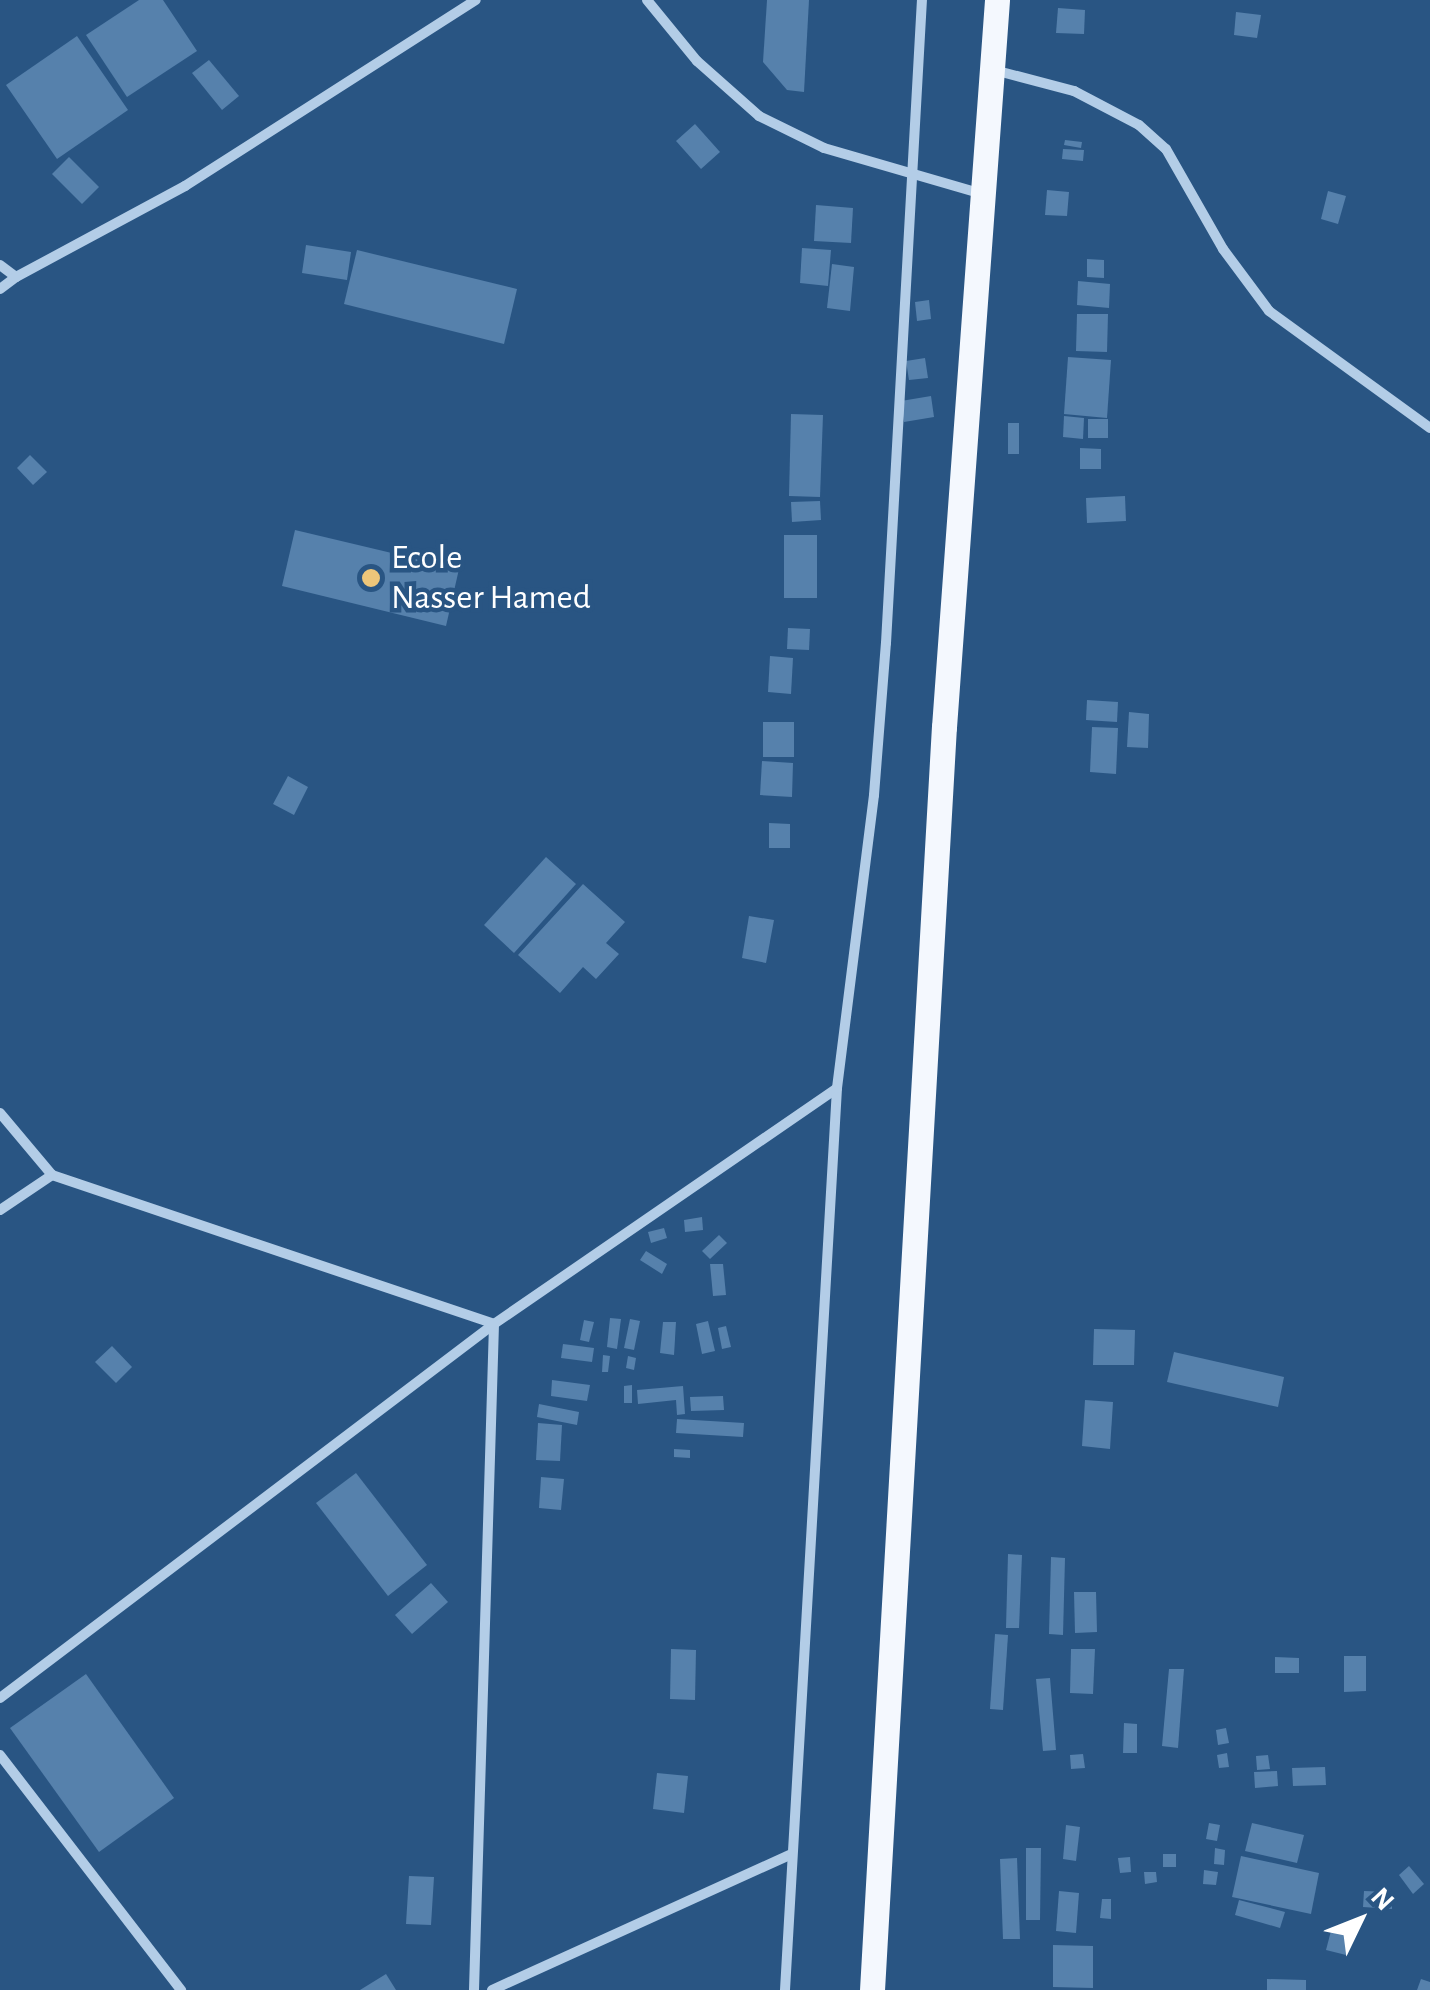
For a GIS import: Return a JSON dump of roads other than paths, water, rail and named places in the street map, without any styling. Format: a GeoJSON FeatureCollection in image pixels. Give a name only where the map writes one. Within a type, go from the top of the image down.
{"type":"FeatureCollection","features":[{"type":"Feature","properties":{"kind":"main road"},"geometry":{"type":"LineString","coordinates":[[872,1990],[942,746],[996,0]]}},
{"type":"Feature","properties":{"kind":"street"},"geometry":{"type":"LineString","coordinates":[[0,289],[185,186],[476,0]]}},
{"type":"Feature","properties":{"kind":"street"},"geometry":{"type":"LineString","coordinates":[[647,0],[697,60],[758,116],[824,148],[984,194]]}},
{"type":"Feature","properties":{"kind":"street"},"geometry":{"type":"LineString","coordinates":[[784,1990],[837,1088],[875,776],[922,0]]}},
{"type":"Feature","properties":{"kind":"street"},"geometry":{"type":"LineString","coordinates":[[993,70],[1074,90],[1139,125],[1166,148],[1188,180],[1223,250],[1269,311],[1430,428]]}},
{"type":"Feature","properties":{"kind":"street"},"geometry":{"type":"LineString","coordinates":[[0,265],[16,277]]}},
{"type":"Feature","properties":{"kind":"street"},"geometry":{"type":"LineString","coordinates":[[0,1698],[494,1324],[837,1088]]}},
{"type":"Feature","properties":{"kind":"street"},"geometry":{"type":"LineString","coordinates":[[0,1113],[52,1175],[494,1324]]}},
{"type":"Feature","properties":{"kind":"street"},"geometry":{"type":"LineString","coordinates":[[0,1210],[52,1175]]}},
{"type":"Feature","properties":{"kind":"street"},"geometry":{"type":"LineString","coordinates":[[474,1990],[494,1324]]}},
{"type":"Feature","properties":{"kind":"street"},"geometry":{"type":"LineString","coordinates":[[0,1755],[181,1990]]}},
{"type":"Feature","properties":{"kind":"street"},"geometry":{"type":"LineString","coordinates":[[492,1990],[790,1854]]}},
{"type":"Feature","properties":{"kind":"place","name":"Ecole Nasser Hamed"},"geometry":{"type":"Point","coordinates":[371,578]}}]}
